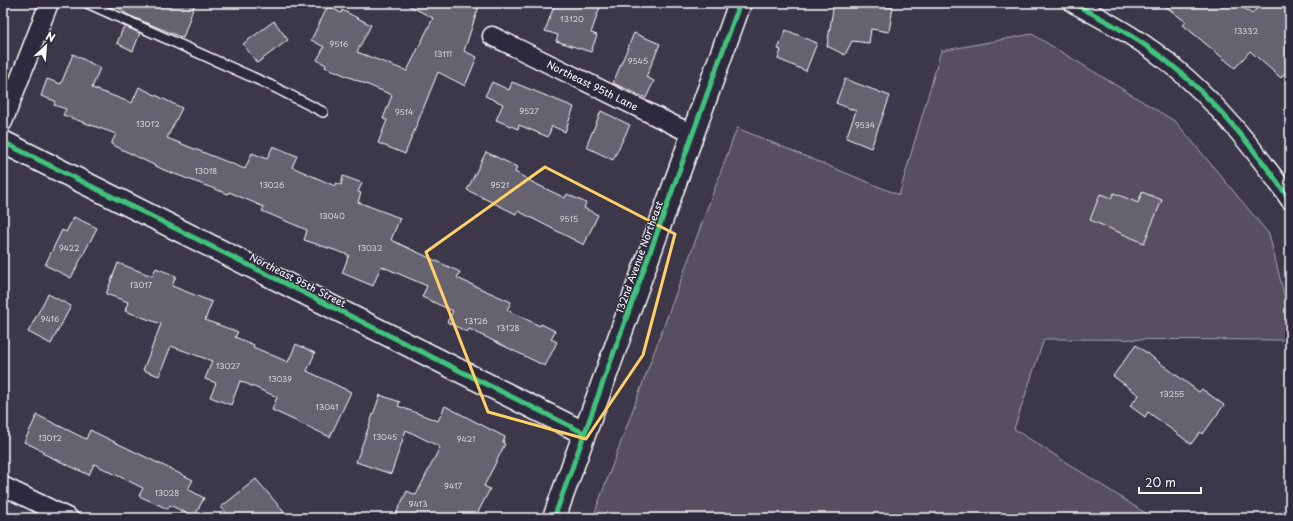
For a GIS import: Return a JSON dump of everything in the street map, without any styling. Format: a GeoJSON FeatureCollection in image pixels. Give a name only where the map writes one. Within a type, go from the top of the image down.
{"type":"FeatureCollection","features":[{"type":"Feature","properties":{"kind":"street"},"geometry":{"type":"LineString","coordinates":[[3,122],[48,3]]}},
{"type":"Feature","properties":{"kind":"street","name":"132nd Avenue Northeast"},"geometry":{"type":"LineString","coordinates":[[554,518],[740,3]]}},
{"type":"Feature","properties":{"kind":"street"},"geometry":{"type":"LineString","coordinates":[[1073,3],[1124,31],[1175,67],[1220,110],[1266,166],[1290,200]]}},
{"type":"Feature","properties":{"kind":"street","name":"Northeast 95th Lane"},"geometry":{"type":"LineString","coordinates":[[492,36],[692,134]]}},
{"type":"Feature","properties":{"kind":"street","name":"Northeast 95th Street"},"geometry":{"type":"LineString","coordinates":[[3,142],[584,433]]}},
{"type":"Feature","properties":{"kind":"street"},"geometry":{"type":"LineString","coordinates":[[3,486],[69,518]]}},
{"type":"Feature","properties":{"kind":"lane"},"geometry":{"type":"LineString","coordinates":[[86,3],[270,85],[322,112]]}},
{"type":"Feature","properties":{"kind":"highlighted area"},"geometry":{"type":"Polygon","coordinates":[[[545,167],[675,234],[643,355],[586,439],[488,412],[426,252],[545,167]]]}},
{"type":"Feature","properties":{"kind":"shaded area"},"geometry":{"type":"Polygon","coordinates":[[[1032,34],[1176,122],[1269,234],[1290,319],[1290,340],[1044,339],[1014,429],[1153,518],[605,518],[595,512],[737,128],[899,195],[941,51],[1032,34]]]}},
{"type":"Feature","properties":{"kind":"building"},"geometry":{"type":"Polygon","coordinates":[[[112,3],[195,3],[183,38],[128,15],[112,3]]]}},
{"type":"Feature","properties":{"kind":"building"},"geometry":{"type":"Polygon","coordinates":[[[404,3],[480,3],[464,51],[477,57],[465,86],[438,72],[405,154],[378,143],[387,120],[383,119],[392,95],[325,67],[326,65],[317,60],[324,47],[311,40],[328,6],[341,13],[342,10],[371,25],[357,52],[407,71],[433,18],[404,3]]]}},
{"type":"Feature","properties":{"kind":"building"},"geometry":{"type":"Polygon","coordinates":[[[555,3],[587,3],[600,7],[591,33],[597,35],[591,52],[556,41],[558,35],[545,31],[555,3]]]}},
{"type":"Feature","properties":{"kind":"building"},"geometry":{"type":"Polygon","coordinates":[[[834,3],[878,3],[877,5],[893,7],[889,32],[871,29],[869,43],[852,41],[845,55],[827,46],[834,3]]]}},
{"type":"Feature","properties":{"kind":"building"},"geometry":{"type":"Polygon","coordinates":[[[1161,3],[1243,3],[1243,7],[1252,14],[1261,3],[1284,3],[1290,8],[1290,67],[1281,78],[1250,51],[1235,68],[1183,25],[1186,22],[1161,3]]]}},
{"type":"Feature","properties":{"kind":"building"},"geometry":{"type":"Polygon","coordinates":[[[274,21],[288,40],[257,63],[243,44],[274,21]]]}},
{"type":"Feature","properties":{"kind":"building"},"geometry":{"type":"Polygon","coordinates":[[[124,26],[140,33],[133,51],[117,43],[124,26]]]}},
{"type":"Feature","properties":{"kind":"building"},"geometry":{"type":"Polygon","coordinates":[[[786,30],[817,43],[806,71],[778,59],[781,50],[778,49],[786,30]]]}},
{"type":"Feature","properties":{"kind":"building"},"geometry":{"type":"Polygon","coordinates":[[[634,33],[660,44],[646,77],[654,81],[646,98],[613,83],[634,33]]]}},
{"type":"Feature","properties":{"kind":"building"},"geometry":{"type":"Polygon","coordinates":[[[73,54],[100,68],[92,88],[132,103],[139,87],[182,108],[167,138],[245,169],[252,153],[267,159],[273,146],[297,156],[292,167],[335,186],[336,183],[341,185],[343,176],[362,183],[358,192],[361,193],[358,202],[400,218],[391,240],[460,272],[457,278],[511,302],[507,310],[540,326],[541,324],[555,331],[551,339],[557,342],[545,366],[469,329],[467,332],[447,322],[453,311],[422,297],[427,286],[381,266],[373,286],[342,273],[349,255],[304,240],[307,230],[262,211],[264,207],[229,192],[228,194],[164,170],[111,144],[116,134],[63,115],[66,109],[54,105],[55,101],[41,96],[47,79],[61,84],[73,54]]]}},
{"type":"Feature","properties":{"kind":"building"},"geometry":{"type":"Polygon","coordinates":[[[845,79],[890,96],[871,148],[846,138],[856,111],[836,103],[845,79]]]}},
{"type":"Feature","properties":{"kind":"building"},"geometry":{"type":"Polygon","coordinates":[[[492,82],[509,90],[512,82],[574,107],[565,132],[552,126],[548,137],[519,125],[518,129],[496,120],[503,104],[485,96],[492,82]]]}},
{"type":"Feature","properties":{"kind":"building"},"geometry":{"type":"Polygon","coordinates":[[[601,111],[630,125],[613,160],[586,147],[601,111]]]}},
{"type":"Feature","properties":{"kind":"building"},"geometry":{"type":"Polygon","coordinates":[[[486,152],[517,167],[515,172],[532,182],[565,198],[567,194],[586,203],[584,208],[598,215],[584,245],[518,211],[516,214],[467,190],[486,152]]]}},
{"type":"Feature","properties":{"kind":"building"},"geometry":{"type":"Polygon","coordinates":[[[1142,192],[1162,200],[1144,243],[1090,220],[1100,194],[1111,198],[1114,193],[1138,203],[1142,192]]]}},
{"type":"Feature","properties":{"kind":"building"},"geometry":{"type":"Polygon","coordinates":[[[74,217],[97,228],[71,278],[45,265],[62,230],[66,232],[74,217]]]}},
{"type":"Feature","properties":{"kind":"building"},"geometry":{"type":"Polygon","coordinates":[[[118,263],[152,276],[156,268],[176,276],[172,286],[212,302],[205,320],[238,332],[235,337],[254,345],[253,347],[288,362],[296,344],[315,353],[307,371],[351,392],[330,437],[272,410],[277,397],[240,381],[231,405],[210,397],[216,383],[205,379],[212,361],[171,346],[159,376],[143,370],[161,324],[125,311],[128,302],[106,294],[118,263]]]}},
{"type":"Feature","properties":{"kind":"building"},"geometry":{"type":"Polygon","coordinates":[[[48,294],[71,306],[51,344],[28,332],[48,294]]]}},
{"type":"Feature","properties":{"kind":"building"},"geometry":{"type":"Polygon","coordinates":[[[1136,345],[1199,392],[1202,389],[1224,405],[1203,434],[1200,432],[1191,444],[1148,412],[1145,417],[1130,406],[1139,395],[1113,376],[1136,345]]]}},
{"type":"Feature","properties":{"kind":"building"},"geometry":{"type":"Polygon","coordinates":[[[380,395],[400,402],[398,406],[438,421],[445,406],[505,437],[503,443],[505,444],[484,486],[490,489],[475,518],[394,518],[407,491],[416,495],[440,447],[406,430],[391,474],[356,462],[380,395]]]}},
{"type":"Feature","properties":{"kind":"building"},"geometry":{"type":"Polygon","coordinates":[[[37,415],[86,439],[90,430],[193,480],[188,489],[204,498],[194,517],[170,505],[168,509],[139,496],[143,488],[94,464],[89,475],[42,453],[43,451],[24,442],[37,415]]]}},
{"type":"Feature","properties":{"kind":"building"},"geometry":{"type":"Polygon","coordinates":[[[256,479],[289,518],[231,518],[221,507],[256,479]]]}},
{"type":"Feature","properties":{"kind":"cycle path"},"geometry":{"type":"LineString","coordinates":[[554,518],[740,3]]}},
{"type":"Feature","properties":{"kind":"cycle path"},"geometry":{"type":"LineString","coordinates":[[1073,3],[1151,49],[1192,82],[1237,130],[1290,200]]}},
{"type":"Feature","properties":{"kind":"cycle path"},"geometry":{"type":"LineString","coordinates":[[3,142],[584,433]]}}]}
